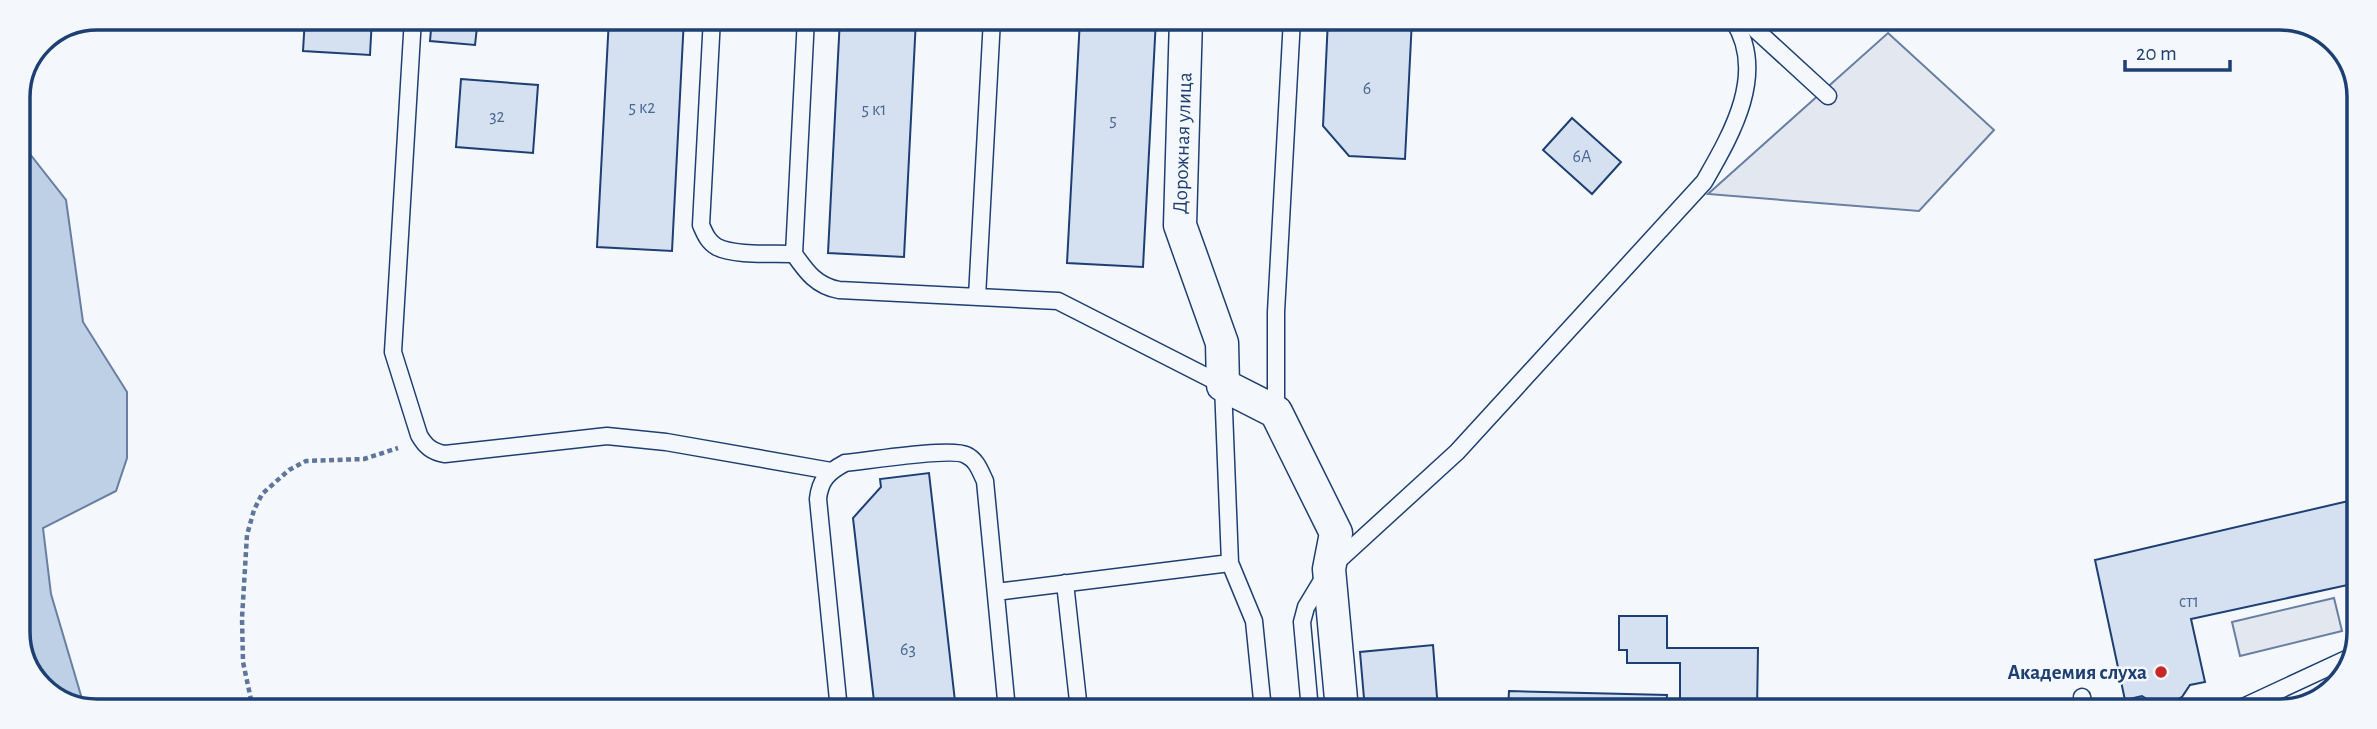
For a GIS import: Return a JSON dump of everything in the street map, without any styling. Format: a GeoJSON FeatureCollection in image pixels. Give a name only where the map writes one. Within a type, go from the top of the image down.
{"type":"FeatureCollection","features":[{"type":"Feature","properties":{"kind":"street","name":"Дорожная улица"},"geometry":{"type":"LineString","coordinates":[[1186,30],[1180,225],[1222,343],[1223,385]]}},
{"type":"Feature","properties":{"kind":"street"},"geometry":{"type":"LineString","coordinates":[[1223,385],[1276,412],[1336,533],[1329,569],[1341,699]]}},
{"type":"Feature","properties":{"kind":"lane"},"geometry":{"type":"LineString","coordinates":[[412,30],[393,352],[423,441],[431,450],[445,454],[607,436],[722,450],[831,471]]}},
{"type":"Feature","properties":{"kind":"lane"},"geometry":{"type":"LineString","coordinates":[[711,30],[701,225],[706,237],[715,246],[728,250],[794,254]]}},
{"type":"Feature","properties":{"kind":"lane"},"geometry":{"type":"LineString","coordinates":[[805,30],[794,254],[815,281],[828,288],[1058,301],[1223,385],[1230,563],[1254,621],[1262,699]]}},
{"type":"Feature","properties":{"kind":"lane"},"geometry":{"type":"LineString","coordinates":[[977,297],[991,30]]}},
{"type":"Feature","properties":{"kind":"lane"},"geometry":{"type":"LineString","coordinates":[[1276,412],[1276,312],[1291,30]]}},
{"type":"Feature","properties":{"kind":"lane"},"geometry":{"type":"LineString","coordinates":[[1309,699],[1302,622],[1306,607],[1329,569],[1457,452],[1704,182],[1731,136],[1746,91],[1745,51],[1737,30]]}},
{"type":"Feature","properties":{"kind":"lane"},"geometry":{"type":"LineString","coordinates":[[1745,51],[1756,30]]}},
{"type":"Feature","properties":{"kind":"lane"},"geometry":{"type":"LineString","coordinates":[[1764,30],[1828,96]]}},
{"type":"Feature","properties":{"kind":"lane"},"geometry":{"type":"LineString","coordinates":[[838,699],[818,499],[820,485],[831,471],[845,463],[947,453],[965,453],[978,464],[985,481],[1006,699]]}},
{"type":"Feature","properties":{"kind":"lane"},"geometry":{"type":"LineString","coordinates":[[996,592],[1230,563]]}},
{"type":"Feature","properties":{"kind":"lane"},"geometry":{"type":"LineString","coordinates":[[1065,583],[1078,699]]}},
{"type":"Feature","properties":{"kind":"lane"},"geometry":{"type":"LineString","coordinates":[[2260,699],[2340,662]]}},
{"type":"Feature","properties":{"kind":"path"},"geometry":{"type":"LineString","coordinates":[[251,699],[243,662],[242,618],[247,535],[261,494],[289,470],[306,461],[364,459],[423,441]]}},
{"type":"Feature","properties":{"kind":"shaded area"},"geometry":{"type":"Polygon","coordinates":[[[1888,33],[1994,130],[1919,211],[1708,194],[1888,33]]]}},
{"type":"Feature","properties":{"kind":"shaded area"},"geometry":{"type":"Polygon","coordinates":[[[2334,598],[2342,631],[2240,656],[2232,622],[2334,598]]]}},
{"type":"Feature","properties":{"kind":"water"},"geometry":{"type":"Polygon","coordinates":[[[30,154],[66,200],[83,322],[127,392],[127,458],[116,491],[43,528],[51,594],[82,698],[49,680],[33,654],[30,637],[30,154]]]}},
{"type":"Feature","properties":{"kind":"building"},"geometry":{"type":"Polygon","coordinates":[[[304,30],[371,30],[370,55],[303,51],[304,30]]]}},
{"type":"Feature","properties":{"kind":"building"},"geometry":{"type":"Polygon","coordinates":[[[431,30],[477,30],[475,45],[430,41],[431,30]]]}},
{"type":"Feature","properties":{"kind":"building"},"geometry":{"type":"Polygon","coordinates":[[[608,30],[683,30],[672,251],[597,247],[608,30]]]}},
{"type":"Feature","properties":{"kind":"building"},"geometry":{"type":"Polygon","coordinates":[[[839,30],[915,30],[904,257],[828,253],[839,30]]]}},
{"type":"Feature","properties":{"kind":"building"},"geometry":{"type":"Polygon","coordinates":[[[1079,30],[1155,30],[1143,267],[1067,263],[1079,30]]]}},
{"type":"Feature","properties":{"kind":"building"},"geometry":{"type":"Polygon","coordinates":[[[1327,30],[1411,30],[1405,159],[1349,156],[1323,126],[1327,30]]]}},
{"type":"Feature","properties":{"kind":"building"},"geometry":{"type":"Polygon","coordinates":[[[461,79],[538,85],[533,153],[456,147],[461,79]]]}},
{"type":"Feature","properties":{"kind":"building"},"geometry":{"type":"Polygon","coordinates":[[[1572,118],[1621,162],[1592,194],[1543,150],[1572,118]]]}},
{"type":"Feature","properties":{"kind":"building"},"geometry":{"type":"Polygon","coordinates":[[[929,473],[955,699],[874,699],[853,518],[881,487],[880,479],[929,473]]]}},
{"type":"Feature","properties":{"kind":"building"},"geometry":{"type":"Polygon","coordinates":[[[2347,501],[2347,585],[2191,619],[2205,682],[2190,685],[2178,699],[2147,699],[2142,696],[2125,699],[2095,560],[2347,501]]]}},
{"type":"Feature","properties":{"kind":"building"},"geometry":{"type":"Polygon","coordinates":[[[1619,616],[1667,616],[1667,648],[1758,648],[1757,699],[1680,699],[1680,663],[1627,663],[1627,650],[1619,650],[1619,616]]]}},
{"type":"Feature","properties":{"kind":"building"},"geometry":{"type":"Polygon","coordinates":[[[1433,645],[1437,699],[1364,699],[1360,652],[1433,645]]]}},
{"type":"Feature","properties":{"kind":"building"},"geometry":{"type":"Polygon","coordinates":[[[1509,691],[1667,695],[1667,699],[1509,699],[1509,691]]]}},
{"type":"Feature","properties":{"kind":"place","name":"Академия слуха"},"geometry":{"type":"Point","coordinates":[2161,672]}}]}
